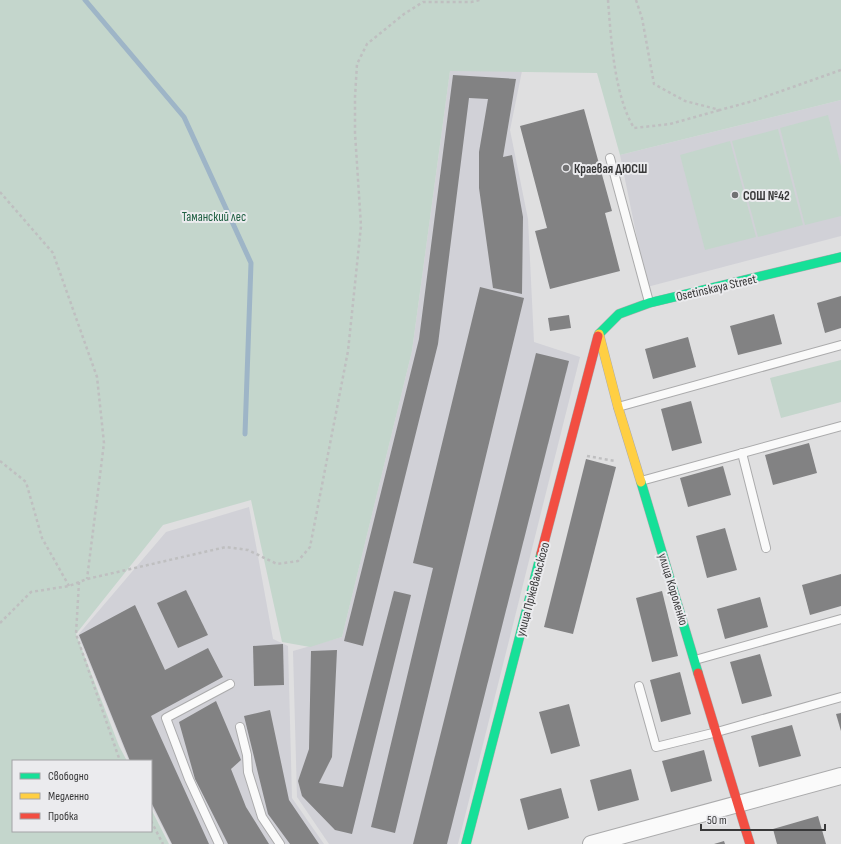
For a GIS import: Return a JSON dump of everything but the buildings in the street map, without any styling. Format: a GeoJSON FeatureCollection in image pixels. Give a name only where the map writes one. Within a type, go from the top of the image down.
{"type":"FeatureCollection","features":[{"type":"Feature","properties":{"kind":"street","name":"Osetinskaya Street"},"geometry":{"type":"LineString","coordinates":[[598,334],[619,314],[649,303],[841,257]]}},
{"type":"Feature","properties":{"kind":"street","name":"улица Короленко"},"geometry":{"type":"LineString","coordinates":[[598,334],[640,481],[750,844]]}},
{"type":"Feature","properties":{"kind":"street","name":"улица Пржевальского"},"geometry":{"type":"LineString","coordinates":[[466,844],[598,334]]}},
{"type":"Feature","properties":{"kind":"street"},"geometry":{"type":"LineString","coordinates":[[591,844],[841,776]]}},
{"type":"Feature","properties":{"kind":"lane"},"geometry":{"type":"LineString","coordinates":[[610,158],[649,303]]}},
{"type":"Feature","properties":{"kind":"lane"},"geometry":{"type":"LineString","coordinates":[[618,407],[841,345]]}},
{"type":"Feature","properties":{"kind":"lane"},"geometry":{"type":"LineString","coordinates":[[640,481],[841,426]]}},
{"type":"Feature","properties":{"kind":"lane"},"geometry":{"type":"LineString","coordinates":[[742,453],[766,548]]}},
{"type":"Feature","properties":{"kind":"lane"},"geometry":{"type":"LineString","coordinates":[[695,660],[841,619]]}},
{"type":"Feature","properties":{"kind":"lane"},"geometry":{"type":"LineString","coordinates":[[219,844],[189,779],[166,718],[230,684]]}},
{"type":"Feature","properties":{"kind":"lane"},"geometry":{"type":"LineString","coordinates":[[639,686],[656,747],[717,732],[841,697]]}},
{"type":"Feature","properties":{"kind":"lane"},"geometry":{"type":"LineString","coordinates":[[240,727],[247,755],[248,772],[262,817],[280,844]]}},
{"type":"Feature","properties":{"kind":"path"},"geometry":{"type":"LineString","coordinates":[[0,623],[31,592],[68,586],[87,579],[226,548],[248,550],[277,564],[298,561],[310,547],[348,351],[361,226],[354,97],[357,64],[367,44],[404,14],[423,2],[471,2],[480,0]]}},
{"type":"Feature","properties":{"kind":"path"},"geometry":{"type":"LineString","coordinates":[[608,0],[612,54],[627,116],[634,128],[670,124],[720,110],[752,101],[841,70]]}},
{"type":"Feature","properties":{"kind":"path"},"geometry":{"type":"LineString","coordinates":[[636,0],[642,18],[654,84],[685,101],[720,110]]}},
{"type":"Feature","properties":{"kind":"path"},"geometry":{"type":"LineString","coordinates":[[0,192],[53,253],[97,377],[104,443],[87,579]]}},
{"type":"Feature","properties":{"kind":"path"},"geometry":{"type":"LineString","coordinates":[[0,461],[26,482],[42,538],[68,586]]}},
{"type":"Feature","properties":{"kind":"path"},"geometry":{"type":"LineString","coordinates":[[79,582],[76,634],[120,760]]}},
{"type":"Feature","properties":{"kind":"path"},"geometry":{"type":"LineString","coordinates":[[152,823],[163,844]]}},
{"type":"Feature","properties":{"kind":"shaded area"},"geometry":{"type":"Polygon","coordinates":[[[450,71],[522,71],[510,130],[528,219],[534,342],[580,357],[458,844],[329,844],[297,797],[293,651],[342,637],[412,351],[450,71]]]}},
{"type":"Feature","properties":{"kind":"shaded area","name":"СОШ №42"},"geometry":{"type":"Polygon","coordinates":[[[841,100],[841,236],[647,287],[620,155],[841,100]]]}},
{"type":"Feature","properties":{"kind":"shaded area"},"geometry":{"type":"Polygon","coordinates":[[[249,507],[273,639],[288,646],[292,798],[324,844],[171,844],[152,807],[152,760],[129,760],[78,635],[166,532],[249,507]]]}},
{"type":"Feature","properties":{"kind":"green space","name":"Таманский лес"},"geometry":{"type":"Polygon","coordinates":[[[0,0],[841,0],[841,100],[620,155],[597,73],[450,71],[412,351],[342,637],[310,647],[282,642],[251,500],[163,525],[76,634],[119,746],[126,760],[12,760],[12,832],[152,832],[152,811],[169,844],[0,844],[0,0]]]}},
{"type":"Feature","properties":{"kind":"green space"},"geometry":{"type":"Polygon","coordinates":[[[828,115],[841,166],[841,216],[805,225],[780,128],[828,115]]]}},
{"type":"Feature","properties":{"kind":"green space"},"geometry":{"type":"Polygon","coordinates":[[[778,129],[803,225],[758,237],[732,141],[778,129]]]}},
{"type":"Feature","properties":{"kind":"green space"},"geometry":{"type":"Polygon","coordinates":[[[730,141],[756,237],[705,250],[680,155],[730,141]]]}},
{"type":"Feature","properties":{"kind":"green space"},"geometry":{"type":"Polygon","coordinates":[[[841,360],[841,402],[781,418],[770,378],[841,360]]]}},
{"type":"Feature","properties":{"kind":"waterway"},"geometry":{"type":"LineString","coordinates":[[85,0],[184,117],[251,263],[245,434]]}},
{"type":"Feature","properties":{"kind":"traffic: fast"},"geometry":{"type":"LineString","coordinates":[[599,334],[619,314],[649,303],[841,257]]}},
{"type":"Feature","properties":{"kind":"traffic: fast"},"geometry":{"type":"LineString","coordinates":[[641,482],[698,673]]}},
{"type":"Feature","properties":{"kind":"traffic: fast"},"geometry":{"type":"LineString","coordinates":[[466,844],[541,554]]}},
{"type":"Feature","properties":{"kind":"traffic: slow"},"geometry":{"type":"LineString","coordinates":[[599,334],[618,407],[641,482]]}},
{"type":"Feature","properties":{"kind":"traffic: jam"},"geometry":{"type":"LineString","coordinates":[[541,554],[598,336]]}},
{"type":"Feature","properties":{"kind":"traffic: jam"},"geometry":{"type":"LineString","coordinates":[[698,673],[750,844]]}},
{"type":"Feature","properties":{"kind":"place","name":"Краевая ДЮСШ"},"geometry":{"type":"Point","coordinates":[566,168]}},
{"type":"Feature","properties":{"kind":"place","name":"СОШ №42"},"geometry":{"type":"Point","coordinates":[735,195]}}]}
